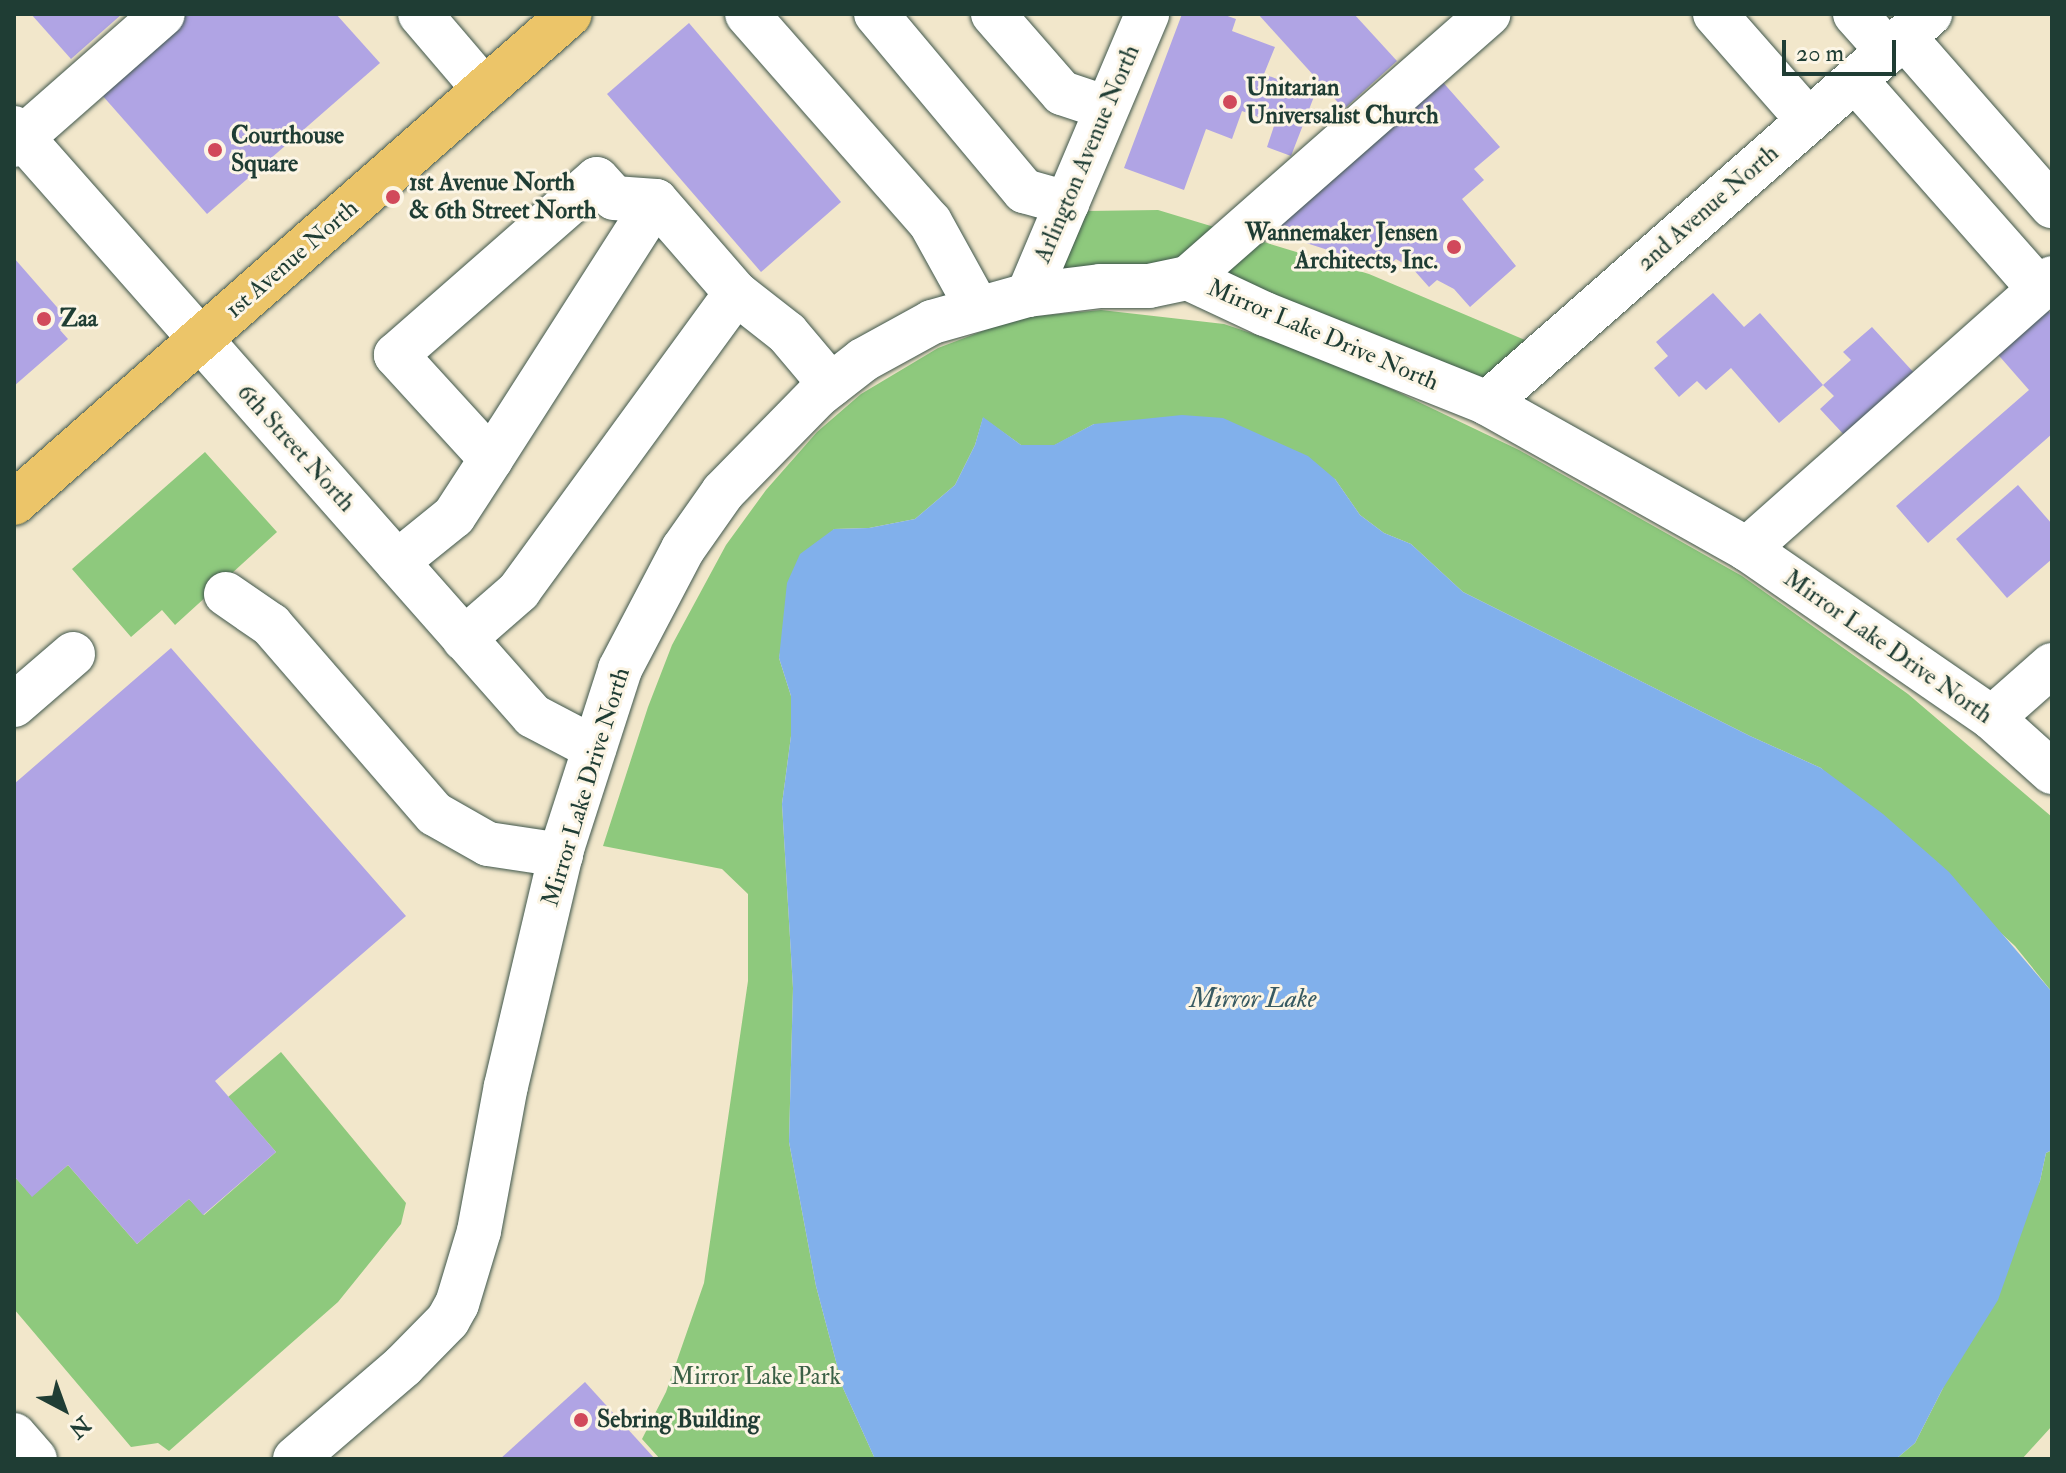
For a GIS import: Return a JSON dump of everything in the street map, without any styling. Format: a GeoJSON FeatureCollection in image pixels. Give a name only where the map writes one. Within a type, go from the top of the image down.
{"type":"FeatureCollection","features":[{"type":"Feature","properties":{"kind":"main road","name":"1st Avenue North"},"geometry":{"type":"LineString","coordinates":[[14,503],[570,14]]}},
{"type":"Feature","properties":{"kind":"street"},"geometry":{"type":"LineString","coordinates":[[17,137],[163,14]]}},
{"type":"Feature","properties":{"kind":"street"},"geometry":{"type":"LineString","coordinates":[[420,14],[484,89]]}},
{"type":"Feature","properties":{"kind":"street"},"geometry":{"type":"LineString","coordinates":[[747,14],[930,222],[977,307]]}},
{"type":"Feature","properties":{"kind":"street"},"geometry":{"type":"LineString","coordinates":[[876,14],[1024,191],[1067,203]]}},
{"type":"Feature","properties":{"kind":"street"},"geometry":{"type":"LineString","coordinates":[[993,14],[1062,93],[1107,108]]}},
{"type":"Feature","properties":{"kind":"street","name":"Arlington Avenue North"},"geometry":{"type":"LineString","coordinates":[[1028,295],[1147,14]]}},
{"type":"Feature","properties":{"kind":"street"},"geometry":{"type":"LineString","coordinates":[[1188,278],[1488,14]]}},
{"type":"Feature","properties":{"kind":"street"},"geometry":{"type":"LineString","coordinates":[[1715,14],[1808,120]]}},
{"type":"Feature","properties":{"kind":"street"},"geometry":{"type":"LineString","coordinates":[[1855,14],[1907,34],[2052,206]]}},
{"type":"Feature","properties":{"kind":"street","name":"2nd Avenue North"},"geometry":{"type":"LineString","coordinates":[[1487,403],[1907,34]]}},
{"type":"Feature","properties":{"kind":"street"},"geometry":{"type":"LineString","coordinates":[[1747,549],[2046,284],[1855,80]]}},
{"type":"Feature","properties":{"kind":"street","name":"6th Street North"},"geometry":{"type":"LineString","coordinates":[[17,137],[533,716],[594,748]]}},
{"type":"Feature","properties":{"kind":"street"},"geometry":{"type":"LineString","coordinates":[[491,459],[396,355],[597,179],[614,198],[656,201],[736,293],[787,333],[831,385]]}},
{"type":"Feature","properties":{"kind":"street"},"geometry":{"type":"LineString","coordinates":[[397,562],[454,516],[656,201]]}},
{"type":"Feature","properties":{"kind":"street","name":"Mirror Lake Drive North"},"geometry":{"type":"LineString","coordinates":[[295,1459],[403,1366],[448,1320],[457,1304],[479,1231],[506,1086],[561,855],[620,669],[683,549],[723,492],[772,438],[831,385],[895,340],[932,322],[1028,295],[1100,286],[1149,286],[1188,278],[1265,314],[1487,403],[1747,549],[1992,718],[2052,772]]}},
{"type":"Feature","properties":{"kind":"street"},"geometry":{"type":"LineString","coordinates":[[464,639],[519,591],[736,293]]}},
{"type":"Feature","properties":{"kind":"street"},"geometry":{"type":"LineString","coordinates":[[226,594],[271,625],[435,814],[488,844],[561,855]]}},
{"type":"Feature","properties":{"kind":"street"},"geometry":{"type":"LineString","coordinates":[[14,705],[73,654]]}},
{"type":"Feature","properties":{"kind":"street"},"geometry":{"type":"LineString","coordinates":[[1992,718],[2052,665]]}},
{"type":"Feature","properties":{"kind":"street"},"geometry":{"type":"LineString","coordinates":[[14,1435],[35,1459]]}},
{"type":"Feature","properties":{"kind":"green space"},"geometry":{"type":"Polygon","coordinates":[[[1158,210],[1369,274],[1525,340],[1482,379],[1271,294],[1145,265],[1063,268],[1087,211],[1158,210]]]}},
{"type":"Feature","properties":{"kind":"green space","name":"Mirror Lake Park"},"geometry":{"type":"Polygon","coordinates":[[[1101,310],[1224,324],[1333,361],[1519,450],[1742,576],[1908,694],[2052,817],[2052,992],[2015,946],[1821,768],[1750,736],[1463,592],[1411,544],[1384,533],[1360,515],[1335,479],[1094,424],[1055,445],[1021,445],[983,418],[975,445],[955,485],[915,519],[869,528],[834,529],[786,622],[779,658],[791,696],[791,736],[782,804],[793,988],[789,1142],[816,1286],[843,1388],[875,1459],[660,1459],[642,1439],[666,1392],[704,1283],[748,981],[748,894],[722,869],[603,846],[648,707],[672,645],[726,545],[766,490],[817,432],[861,394],[938,348],[1017,318],[1101,310]]]}},
{"type":"Feature","properties":{"kind":"green space"},"geometry":{"type":"Polygon","coordinates":[[[205,452],[277,532],[175,625],[162,610],[131,637],[72,569],[205,452]]]}},
{"type":"Feature","properties":{"kind":"green space"},"geometry":{"type":"Polygon","coordinates":[[[281,1052],[406,1203],[401,1224],[338,1302],[169,1451],[158,1443],[131,1447],[14,1309],[14,1176],[32,1196],[68,1165],[137,1244],[189,1199],[204,1215],[276,1152],[228,1097],[281,1052]]]}},
{"type":"Feature","properties":{"kind":"green space"},"geometry":{"type":"Polygon","coordinates":[[[2052,1150],[2052,1426],[2022,1459],[1896,1459],[1915,1443],[1942,1390],[2040,1181],[2046,1153],[2052,1150]]]}},
{"type":"Feature","properties":{"kind":"water","name":"Mirror Lake"},"geometry":{"type":"Polygon","coordinates":[[[1182,415],[1223,418],[1308,456],[1335,479],[1360,515],[1384,533],[1411,544],[1463,592],[1750,736],[1821,768],[1883,814],[1949,872],[2052,992],[2052,1150],[2046,1153],[2040,1181],[1998,1300],[1942,1390],[1915,1443],[1896,1459],[875,1459],[843,1388],[816,1286],[789,1142],[793,988],[782,804],[791,736],[791,696],[779,658],[787,583],[800,554],[834,529],[869,528],[915,519],[955,485],[975,445],[983,417],[1021,445],[1054,445],[1094,424],[1182,415]]]}},
{"type":"Feature","properties":{"kind":"building"},"geometry":{"type":"Polygon","coordinates":[[[31,14],[122,14],[71,59],[31,14]]]}},
{"type":"Feature","properties":{"kind":"building","name":"Courthouse Square"},"geometry":{"type":"Polygon","coordinates":[[[177,14],[336,14],[380,63],[207,214],[94,86],[177,14]]]}},
{"type":"Feature","properties":{"kind":"building","name":"Unitarian Universalist Church"},"geometry":{"type":"Polygon","coordinates":[[[1182,14],[1222,14],[1236,19],[1232,31],[1275,47],[1264,74],[1315,94],[1291,156],[1267,147],[1275,123],[1242,111],[1232,139],[1206,129],[1184,190],[1124,168],[1182,14]]]}},
{"type":"Feature","properties":{"kind":"building"},"geometry":{"type":"Polygon","coordinates":[[[1258,14],[1354,14],[1397,61],[1344,109],[1258,14]]]}},
{"type":"Feature","properties":{"kind":"building"},"geometry":{"type":"Polygon","coordinates":[[[689,23],[841,202],[761,272],[607,94],[689,23]]]}},
{"type":"Feature","properties":{"kind":"building"},"geometry":{"type":"Polygon","coordinates":[[[1433,71],[1500,147],[1474,169],[1484,180],[1462,199],[1516,266],[1470,307],[1454,289],[1437,280],[1429,287],[1413,269],[1396,259],[1382,271],[1370,257],[1365,262],[1257,227],[1433,71]]]}},
{"type":"Feature","properties":{"kind":"building"},"geometry":{"type":"Polygon","coordinates":[[[14,258],[70,322],[60,330],[68,339],[14,386],[14,258]]]}},
{"type":"Feature","properties":{"kind":"building"},"geometry":{"type":"Polygon","coordinates":[[[1713,293],[1744,327],[1760,313],[1823,385],[1779,423],[1731,368],[1706,390],[1697,381],[1679,397],[1654,368],[1668,356],[1656,342],[1713,293]]]}},
{"type":"Feature","properties":{"kind":"building"},"geometry":{"type":"Polygon","coordinates":[[[2044,306],[2052,315],[2052,434],[1928,543],[1896,506],[2029,390],[1994,350],[2044,306]]]}},
{"type":"Feature","properties":{"kind":"building"},"geometry":{"type":"Polygon","coordinates":[[[1872,327],[1916,375],[1847,438],[1820,409],[1834,396],[1823,385],[1851,360],[1843,352],[1872,327]]]}},
{"type":"Feature","properties":{"kind":"building"},"geometry":{"type":"Polygon","coordinates":[[[2018,485],[2052,524],[2052,559],[2007,598],[1956,539],[2018,485]]]}},
{"type":"Feature","properties":{"kind":"building"},"geometry":{"type":"Polygon","coordinates":[[[171,648],[406,916],[215,1081],[276,1152],[203,1215],[189,1199],[137,1244],[68,1165],[32,1197],[14,1176],[14,784],[171,648]]]}},
{"type":"Feature","properties":{"kind":"building","name":"Sebring Building"},"geometry":{"type":"Polygon","coordinates":[[[585,1382],[655,1459],[500,1459],[585,1382]]]}},
{"type":"Feature","properties":{"kind":"place","name":"Unitarian Universalist Church"},"geometry":{"type":"Point","coordinates":[1230,102]}},
{"type":"Feature","properties":{"kind":"place","name":"Courthouse Square"},"geometry":{"type":"Point","coordinates":[215,150]}},
{"type":"Feature","properties":{"kind":"place","name":"1st Avenue North & 6th Street North"},"geometry":{"type":"Point","coordinates":[393,197]}},
{"type":"Feature","properties":{"kind":"place","name":"Wannemaker Jensen Architects, Inc."},"geometry":{"type":"Point","coordinates":[1454,247]}},
{"type":"Feature","properties":{"kind":"place","name":"Zaa"},"geometry":{"type":"Point","coordinates":[44,319]}},
{"type":"Feature","properties":{"kind":"place","name":"Sebring Building"},"geometry":{"type":"Point","coordinates":[581,1420]}}]}
